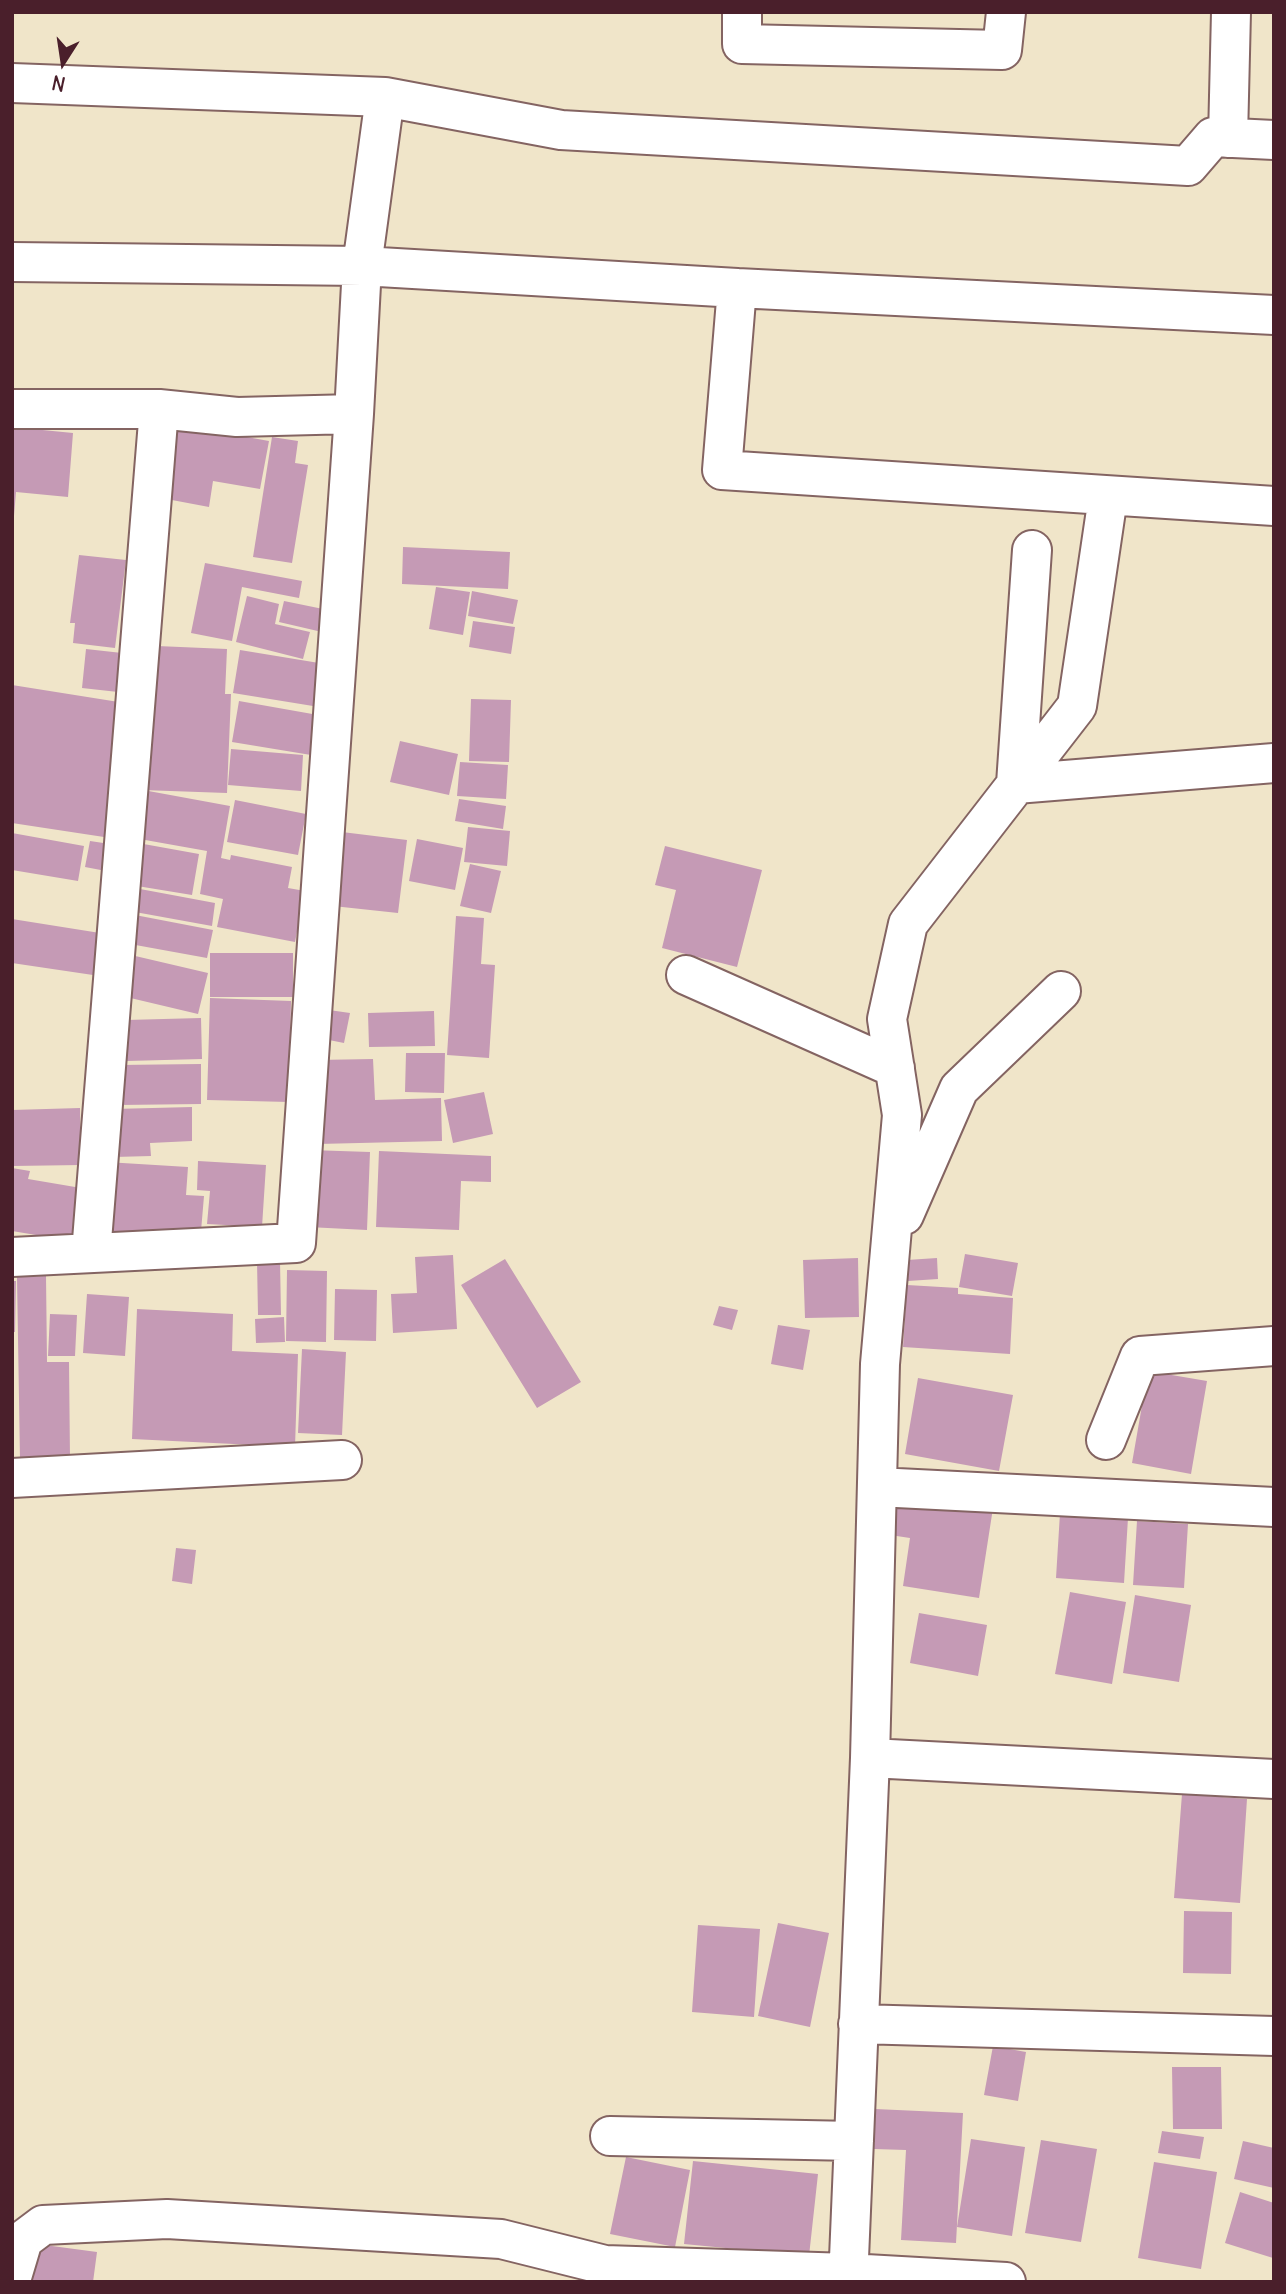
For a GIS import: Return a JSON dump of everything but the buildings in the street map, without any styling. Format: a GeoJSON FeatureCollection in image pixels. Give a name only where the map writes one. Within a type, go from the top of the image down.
{"type":"FeatureCollection","features":[{"type":"Feature","properties":{"kind":"street"},"geometry":{"type":"LineString","coordinates":[[742,12],[742,44],[1002,50],[1006,12]]}},
{"type":"Feature","properties":{"kind":"street"},"geometry":{"type":"LineString","coordinates":[[1228,138],[1231,12]]}},
{"type":"Feature","properties":{"kind":"street"},"geometry":{"type":"LineString","coordinates":[[12,83],[386,97],[561,130],[1188,166],[1213,137],[1274,140]]}},
{"type":"Feature","properties":{"kind":"street"},"geometry":{"type":"LineString","coordinates":[[12,1257],[296,1243],[362,266],[386,97]]}},
{"type":"Feature","properties":{"kind":"street"},"geometry":{"type":"LineString","coordinates":[[12,262],[362,266],[1274,315]]}},
{"type":"Feature","properties":{"kind":"street"},"geometry":{"type":"LineString","coordinates":[[737,288],[723,470],[1274,506]]}},
{"type":"Feature","properties":{"kind":"street"},"geometry":{"type":"LineString","coordinates":[[12,409],[159,409],[237,417],[354,414]]}},
{"type":"Feature","properties":{"kind":"street"},"geometry":{"type":"LineString","coordinates":[[91,1253],[159,409]]}},
{"type":"Feature","properties":{"kind":"street"},"geometry":{"type":"LineString","coordinates":[[848,2277],[870,1758],[880,1364],[902,1115],[887,1019],[908,924],[1077,706],[1108,497]]}},
{"type":"Feature","properties":{"kind":"street"},"geometry":{"type":"LineString","coordinates":[[1016,784],[1032,550]]}},
{"type":"Feature","properties":{"kind":"street"},"geometry":{"type":"LineString","coordinates":[[1016,784],[1274,763]]}},
{"type":"Feature","properties":{"kind":"street"},"geometry":{"type":"LineString","coordinates":[[686,975],[895,1068]]}},
{"type":"Feature","properties":{"kind":"street"},"geometry":{"type":"LineString","coordinates":[[891,1246],[959,1089],[1061,991]]}},
{"type":"Feature","properties":{"kind":"street"},"geometry":{"type":"LineString","coordinates":[[1106,1440],[1140,1356],[1274,1346]]}},
{"type":"Feature","properties":{"kind":"street"},"geometry":{"type":"LineString","coordinates":[[12,1478],[342,1460]]}},
{"type":"Feature","properties":{"kind":"street"},"geometry":{"type":"LineString","coordinates":[[877,1487],[1274,1507]]}},
{"type":"Feature","properties":{"kind":"street"},"geometry":{"type":"LineString","coordinates":[[870,1758],[1274,1779]]}},
{"type":"Feature","properties":{"kind":"street"},"geometry":{"type":"LineString","coordinates":[[859,2024],[1274,2036]]}},
{"type":"Feature","properties":{"kind":"street"},"geometry":{"type":"LineString","coordinates":[[610,2136],[853,2141]]}},
{"type":"Feature","properties":{"kind":"street"},"geometry":{"type":"LineString","coordinates":[[12,2277],[23,2240],[43,2225],[167,2219],[501,2239],[604,2265],[1006,2282]]}}]}
